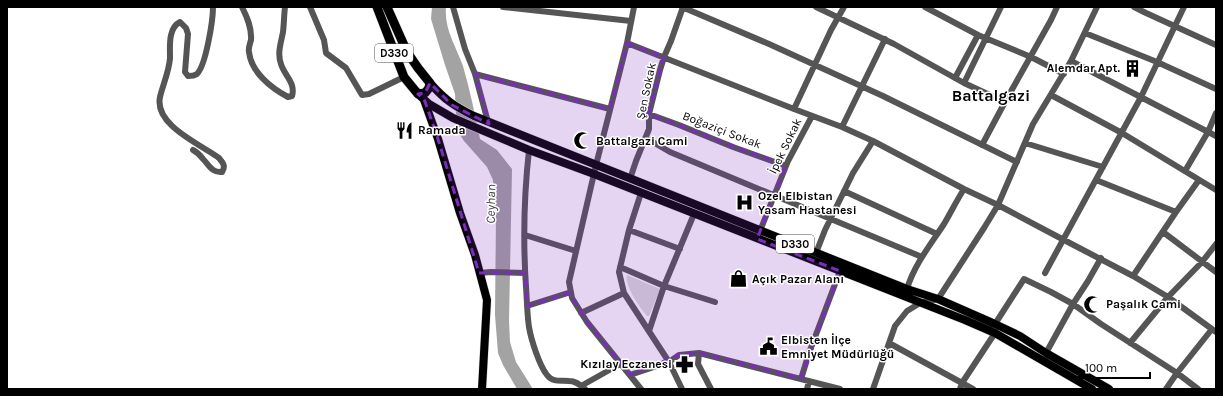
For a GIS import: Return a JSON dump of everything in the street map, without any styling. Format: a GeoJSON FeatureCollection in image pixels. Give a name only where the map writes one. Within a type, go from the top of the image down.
{"type":"FeatureCollection","features":[{"type":"Feature","properties":{"kind":"highway","name":"D330"},"geometry":{"type":"LineString","coordinates":[[377,7],[407,81],[421,97]]}},
{"type":"Feature","properties":{"kind":"highway","name":"D330"},"geometry":{"type":"LineString","coordinates":[[387,7],[407,52],[430,83]]}},
{"type":"Feature","properties":{"kind":"highway"},"geometry":{"type":"LineString","coordinates":[[407,81],[417,76],[424,76]]}},
{"type":"Feature","properties":{"kind":"highway"},"geometry":{"type":"LineString","coordinates":[[421,97],[429,88],[430,83]]}},
{"type":"Feature","properties":{"kind":"main road","name":"D330"},"geometry":{"type":"LineString","coordinates":[[430,83],[444,99],[452,105],[488,122],[816,253],[907,288],[938,298],[996,324],[1020,336],[1046,353],[1109,389]]}},
{"type":"Feature","properties":{"kind":"main road","name":"D330"},"geometry":{"type":"LineString","coordinates":[[421,97],[453,118],[529,150],[594,174],[995,333],[1092,389]]}},
{"type":"Feature","properties":{"kind":"main road"},"geometry":{"type":"LineString","coordinates":[[421,97],[438,139],[460,213],[475,255],[487,300],[482,389]]}},
{"type":"Feature","properties":{"kind":"street"},"geometry":{"type":"LineString","coordinates":[[193,150],[202,157],[212,170],[222,172],[224,166],[219,158],[177,130],[166,120],[160,111],[160,97],[170,65],[170,41],[173,27],[180,22],[186,28],[188,34],[185,72],[188,76],[197,74],[203,61],[213,22],[213,7]]}},
{"type":"Feature","properties":{"kind":"street"},"geometry":{"type":"LineString","coordinates":[[242,7],[251,30],[251,40],[248,50],[251,62],[265,80],[278,92],[288,98],[292,96],[292,85],[281,65],[279,53],[283,32],[285,7]]}},
{"type":"Feature","properties":{"kind":"street"},"geometry":{"type":"LineString","coordinates":[[310,7],[324,40],[326,53],[346,68],[356,88],[362,95],[407,81]]}},
{"type":"Feature","properties":{"kind":"street"},"geometry":{"type":"LineString","coordinates":[[453,7],[465,49],[475,74],[488,122]]}},
{"type":"Feature","properties":{"kind":"street"},"geometry":{"type":"LineString","coordinates":[[503,7],[631,21]]}},
{"type":"Feature","properties":{"kind":"street"},"geometry":{"type":"LineString","coordinates":[[634,7],[627,43],[596,165],[569,282],[572,298],[587,322],[641,389]]}},
{"type":"Feature","properties":{"kind":"street"},"geometry":{"type":"LineString","coordinates":[[683,7],[770,44],[862,86],[1017,162]]}},
{"type":"Feature","properties":{"kind":"street","name":"Şen Sokak"},"geometry":{"type":"LineString","coordinates":[[630,179],[649,129],[649,114],[664,57],[672,42],[683,7]]}},
{"type":"Feature","properties":{"kind":"street"},"geometry":{"type":"LineString","coordinates":[[816,7],[884,39],[964,83],[1005,102]]}},
{"type":"Feature","properties":{"kind":"street"},"geometry":{"type":"LineString","coordinates":[[794,109],[844,7]]}},
{"type":"Feature","properties":{"kind":"street"},"geometry":{"type":"LineString","coordinates":[[925,7],[986,39],[1031,57],[1064,74]]}},
{"type":"Feature","properties":{"kind":"street"},"geometry":{"type":"LineString","coordinates":[[964,83],[1001,7]]}},
{"type":"Feature","properties":{"kind":"street"},"geometry":{"type":"LineString","coordinates":[[982,145],[1057,7]]}},
{"type":"Feature","properties":{"kind":"street"},"geometry":{"type":"LineString","coordinates":[[873,389],[895,326],[907,311],[920,303],[938,298],[998,205],[1033,124],[1071,62],[1097,7]]}},
{"type":"Feature","properties":{"kind":"street"},"geometry":{"type":"LineString","coordinates":[[1134,7],[1216,45]]}},
{"type":"Feature","properties":{"kind":"street"},"geometry":{"type":"LineString","coordinates":[[1146,13],[1149,7]]}},
{"type":"Feature","properties":{"kind":"street"},"geometry":{"type":"LineString","coordinates":[[1045,273],[1122,133],[1184,7]]}},
{"type":"Feature","properties":{"kind":"street"},"geometry":{"type":"LineString","coordinates":[[1085,33],[1157,62],[1216,89]]}},
{"type":"Feature","properties":{"kind":"street"},"geometry":{"type":"LineString","coordinates":[[955,78],[978,35]]}},
{"type":"Feature","properties":{"kind":"street"},"geometry":{"type":"LineString","coordinates":[[842,127],[884,39]]}},
{"type":"Feature","properties":{"kind":"street"},"geometry":{"type":"LineString","coordinates":[[627,43],[842,127],[873,141],[1101,258],[1168,297],[1214,330],[1177,373],[1166,389]]}},
{"type":"Feature","properties":{"kind":"street"},"geometry":{"type":"LineString","coordinates":[[1071,62],[1216,136]]}},
{"type":"Feature","properties":{"kind":"street"},"geometry":{"type":"LineString","coordinates":[[475,74],[610,109]]}},
{"type":"Feature","properties":{"kind":"street"},"geometry":{"type":"LineString","coordinates":[[1051,95],[1122,133],[1216,190]]}},
{"type":"Feature","properties":{"kind":"street","name":"Boğaziçi Sokak"},"geometry":{"type":"LineString","coordinates":[[649,114],[732,147],[786,166]]}},
{"type":"Feature","properties":{"kind":"street"},"geometry":{"type":"LineString","coordinates":[[1185,171],[1208,132],[1216,114]]}},
{"type":"Feature","properties":{"kind":"street","name":"İpek Sokak"},"geometry":{"type":"LineString","coordinates":[[760,231],[786,166],[812,116]]}},
{"type":"Feature","properties":{"kind":"street"},"geometry":{"type":"LineString","coordinates":[[646,138],[670,152],[922,257]]}},
{"type":"Feature","properties":{"kind":"street"},"geometry":{"type":"LineString","coordinates":[[816,253],[853,173],[873,141]]}},
{"type":"Feature","properties":{"kind":"street"},"geometry":{"type":"LineString","coordinates":[[1025,143],[1103,167]]}},
{"type":"Feature","properties":{"kind":"street"},"geometry":{"type":"LineString","coordinates":[[529,150],[526,179],[525,273],[528,326],[540,360],[547,375],[555,381],[570,381],[577,383],[583,388],[620,364]]}},
{"type":"Feature","properties":{"kind":"street"},"geometry":{"type":"LineString","coordinates":[[1096,180],[1176,212]]}},
{"type":"Feature","properties":{"kind":"street"},"geometry":{"type":"LineString","coordinates":[[1133,276],[1199,180]]}},
{"type":"Feature","properties":{"kind":"street"},"geometry":{"type":"LineString","coordinates":[[907,288],[922,257],[964,189]]}},
{"type":"Feature","properties":{"kind":"street"},"geometry":{"type":"LineString","coordinates":[[844,191],[937,234]]}},
{"type":"Feature","properties":{"kind":"street"},"geometry":{"type":"LineString","coordinates":[[641,193],[629,230],[619,272],[624,293],[669,362],[682,389]]}},
{"type":"Feature","properties":{"kind":"street"},"geometry":{"type":"LineString","coordinates":[[649,331],[664,286],[694,214]]}},
{"type":"Feature","properties":{"kind":"street"},"geometry":{"type":"LineString","coordinates":[[629,230],[680,249]]}},
{"type":"Feature","properties":{"kind":"street"},"geometry":{"type":"LineString","coordinates":[[1163,232],[1216,272]]}},
{"type":"Feature","properties":{"kind":"street"},"geometry":{"type":"LineString","coordinates":[[525,236],[576,251]]}},
{"type":"Feature","properties":{"kind":"street"},"geometry":{"type":"LineString","coordinates":[[1130,343],[1168,297],[1202,262],[1216,244]]}},
{"type":"Feature","properties":{"kind":"street"},"geometry":{"type":"LineString","coordinates":[[1046,353],[1101,258]]}},
{"type":"Feature","properties":{"kind":"street"},"geometry":{"type":"LineString","coordinates":[[620,267],[664,286],[715,302]]}},
{"type":"Feature","properties":{"kind":"street"},"geometry":{"type":"LineString","coordinates":[[801,379],[809,352],[840,271]]}},
{"type":"Feature","properties":{"kind":"street"},"geometry":{"type":"LineString","coordinates":[[479,273],[525,273]]}},
{"type":"Feature","properties":{"kind":"street"},"geometry":{"type":"LineString","coordinates":[[996,324],[1024,279],[1073,304],[1177,373],[1198,389]]}},
{"type":"Feature","properties":{"kind":"street"},"geometry":{"type":"LineString","coordinates":[[527,306],[571,292]]}},
{"type":"Feature","properties":{"kind":"street"},"geometry":{"type":"LineString","coordinates":[[581,313],[624,293]]}},
{"type":"Feature","properties":{"kind":"street"},"geometry":{"type":"LineString","coordinates":[[961,386],[995,333]]}},
{"type":"Feature","properties":{"kind":"street"},"geometry":{"type":"LineString","coordinates":[[889,344],[961,386],[973,389]]}},
{"type":"Feature","properties":{"kind":"street"},"geometry":{"type":"LineString","coordinates":[[699,353],[698,364],[710,389]]}},
{"type":"Feature","properties":{"kind":"street"},"geometry":{"type":"LineString","coordinates":[[630,375],[669,362],[679,355],[699,353],[840,389]]}},
{"type":"Feature","properties":{"kind":"street"},"geometry":{"type":"LineString","coordinates":[[807,389],[809,381]]}},
{"type":"Feature","properties":{"kind":"highlighted area"},"geometry":{"type":"Polygon","coordinates":[[[627,43],[664,57],[649,114],[786,166],[757,239],[840,271],[801,379],[699,353],[679,355],[630,375],[587,322],[569,293],[527,306],[525,273],[479,273],[438,139],[424,99],[418,94],[425,93],[430,83],[452,105],[489,124],[475,74],[610,109],[627,43]]]}},
{"type":"Feature","properties":{"kind":"shaded area"},"geometry":{"type":"Polygon","coordinates":[[[432,7],[446,7],[447,23],[463,66],[480,139],[497,150],[512,169],[509,321],[510,342],[516,362],[533,389],[517,389],[498,353],[495,315],[496,216],[493,180],[487,167],[464,141],[457,130],[455,94],[431,19],[432,7]]]}},
{"type":"Feature","properties":{"kind":"shaded area"},"geometry":{"type":"Polygon","coordinates":[[[627,275],[660,289],[649,316],[647,316],[633,296],[628,284],[627,275]]]}},
{"type":"Feature","properties":{"kind":"place","name":"Alemdar Apt."},"geometry":{"type":"Point","coordinates":[1133,68]}},
{"type":"Feature","properties":{"kind":"place","name":"Ramada"},"geometry":{"type":"Point","coordinates":[405,130]}},
{"type":"Feature","properties":{"kind":"place","name":"Battalgazi Cami"},"geometry":{"type":"Point","coordinates":[583,141]}},
{"type":"Feature","properties":{"kind":"place","name":"Ozel Elbistan Yasam Hastanesi"},"geometry":{"type":"Point","coordinates":[745,203]}},
{"type":"Feature","properties":{"kind":"place","name":"Açık Pazar Alanı"},"geometry":{"type":"Point","coordinates":[739,279]}},
{"type":"Feature","properties":{"kind":"place","name":"Paşalık Cami"},"geometry":{"type":"Point","coordinates":[1093,304]}},
{"type":"Feature","properties":{"kind":"place","name":"Elbisten İlçe Emniyet Müdürlüğü"},"geometry":{"type":"Point","coordinates":[768,347]}},
{"type":"Feature","properties":{"kind":"place","name":"Kızılay Eczanesi"},"geometry":{"type":"Point","coordinates":[685,364]}},
{"type":"Feature","properties":{"kind":"district","name":"Battalgazi"},"geometry":{"type":"Point","coordinates":[991,95]}},
{"type":"Feature","properties":{"kind":"water label","name":"Ceyhan"},"geometry":{"type":"Point","coordinates":[490,204]}}]}
